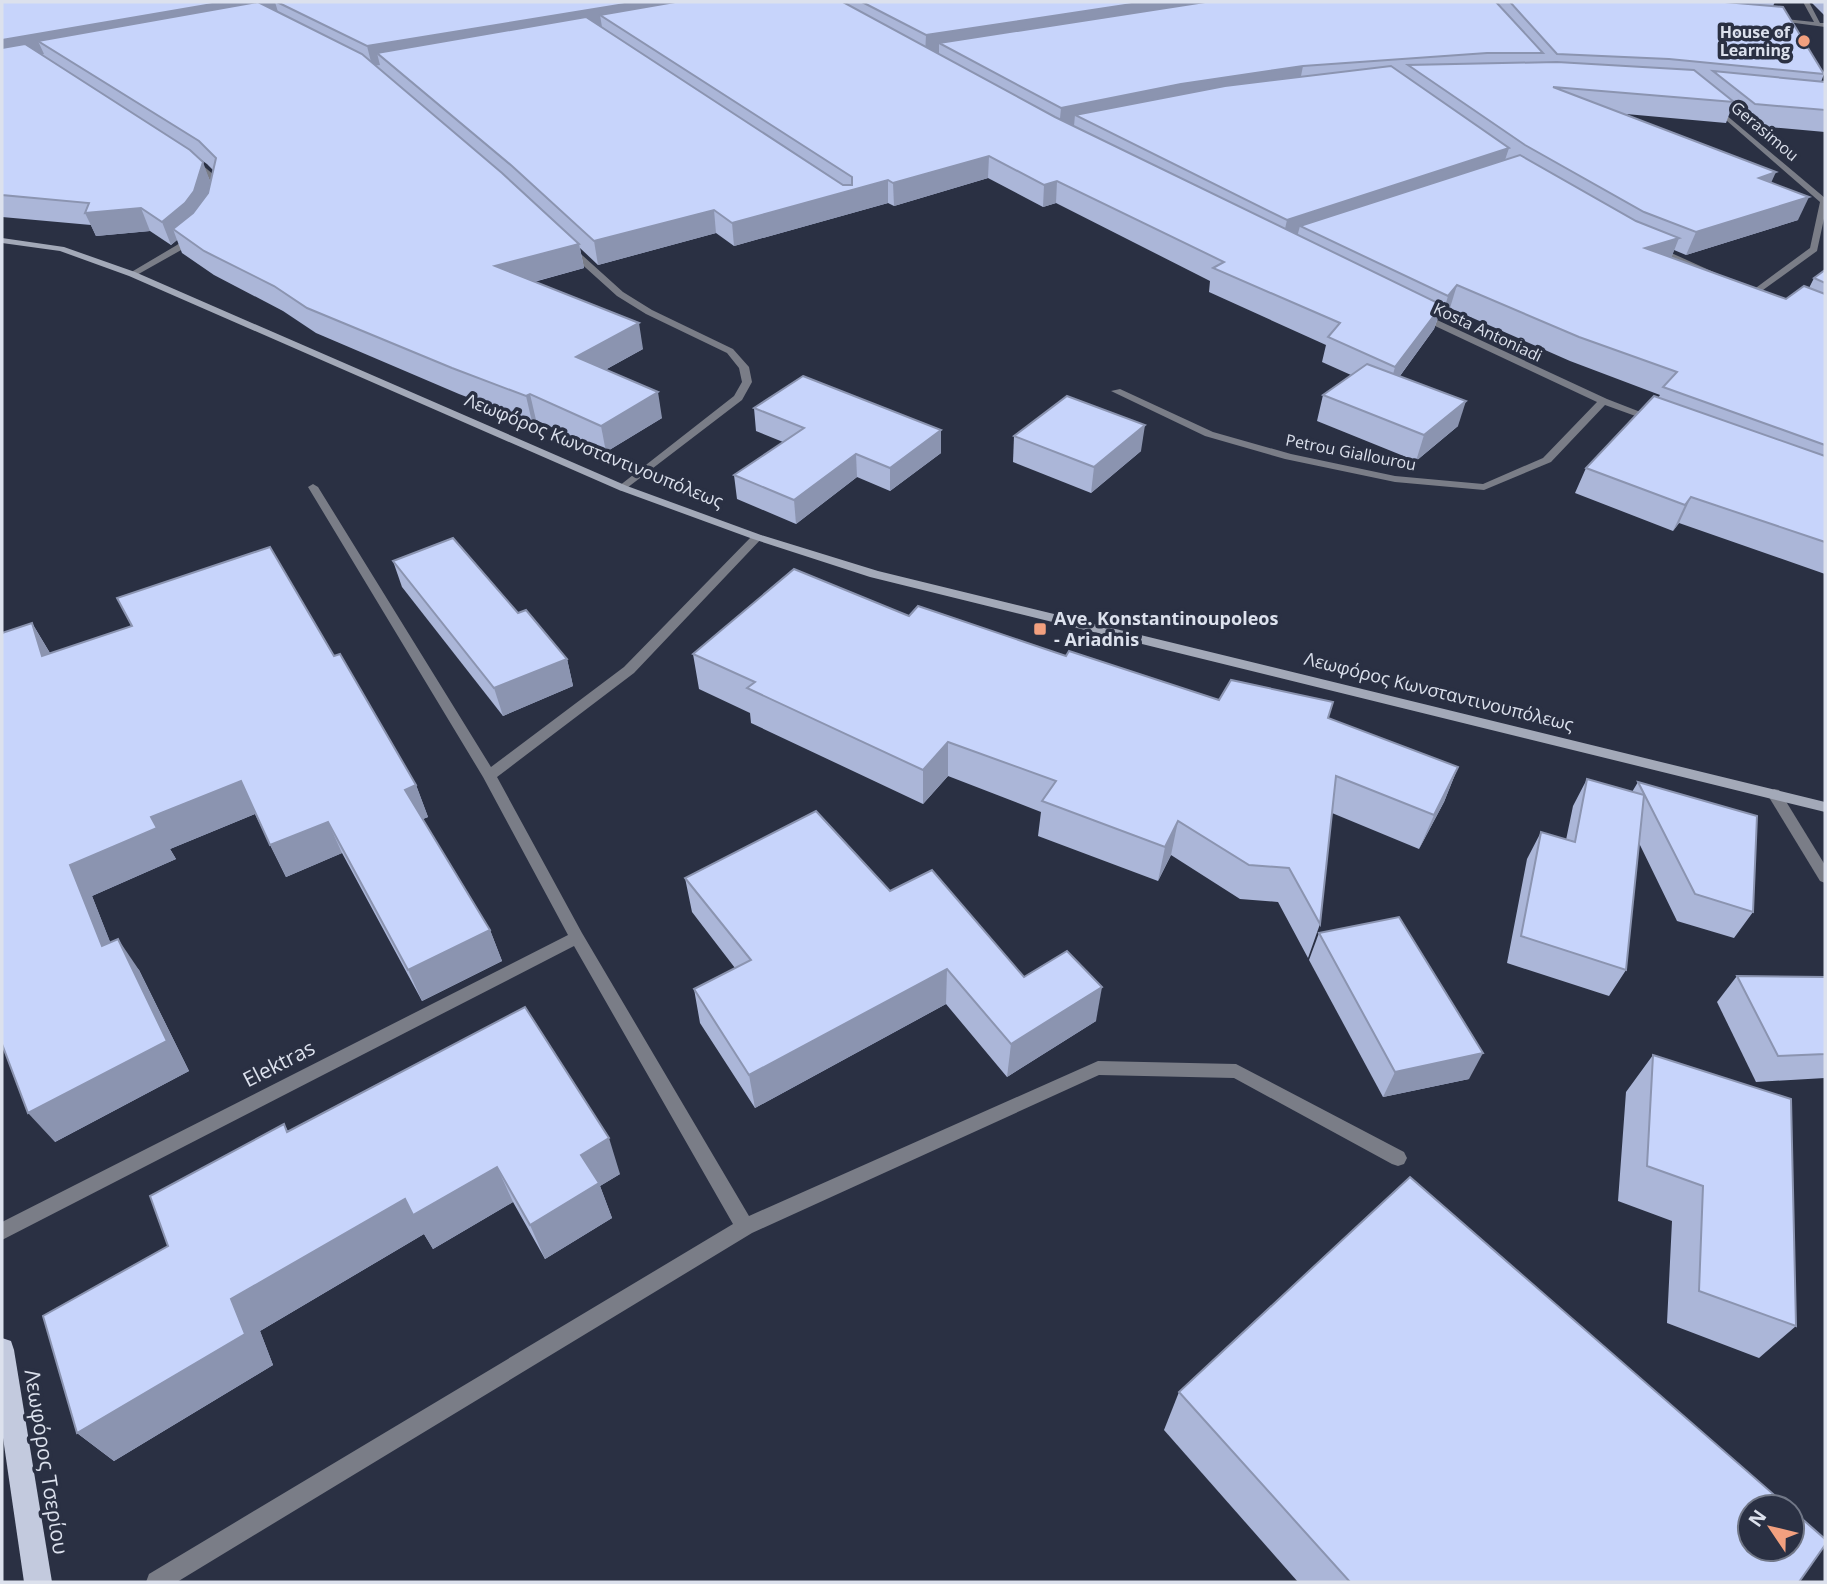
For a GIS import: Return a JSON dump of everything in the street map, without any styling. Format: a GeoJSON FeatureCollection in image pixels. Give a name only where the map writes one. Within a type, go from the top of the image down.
{"type":"FeatureCollection","features":[{"type":"Feature","properties":{"kind":"main road","name":"Λεωφόρος Τσερίου"},"geometry":{"type":"LineString","coordinates":[[2,1350],[38,1582]]}},
{"type":"Feature","properties":{"kind":"street"},"geometry":{"type":"LineString","coordinates":[[1806,2],[1821,25]]}},
{"type":"Feature","properties":{"kind":"street"},"geometry":{"type":"LineString","coordinates":[[1765,19],[1821,25]]}},
{"type":"Feature","properties":{"kind":"street","name":"Gerasimou"},"geometry":{"type":"LineString","coordinates":[[1700,95],[1824,201],[1814,249],[1756,292]]}},
{"type":"Feature","properties":{"kind":"street"},"geometry":{"type":"LineString","coordinates":[[180,153],[202,167],[218,183],[219,198]]}},
{"type":"Feature","properties":{"kind":"street"},"geometry":{"type":"LineString","coordinates":[[132,274],[180,247],[199,230]]}},
{"type":"Feature","properties":{"kind":"street"},"geometry":{"type":"LineString","coordinates":[[559,238],[620,294],[649,312],[730,351],[744,367],[747,382],[738,398],[623,488]]}},
{"type":"Feature","properties":{"kind":"street","name":"Λεωφόρος Κωνσταντινουπόλεως"},"geometry":{"type":"LineString","coordinates":[[2,242],[61,249],[132,274],[623,488],[757,537],[874,574],[1825,807]]}},
{"type":"Feature","properties":{"kind":"street"},"geometry":{"type":"LineString","coordinates":[[1643,244],[1718,276]]}},
{"type":"Feature","properties":{"kind":"street","name":"Λεωφόρος Κωνσταντινουπόλεως"},"geometry":{"type":"LineString","coordinates":[[2,249],[61,249]]}},
{"type":"Feature","properties":{"kind":"street"},"geometry":{"type":"LineString","coordinates":[[1743,286],[1767,296]]}},
{"type":"Feature","properties":{"kind":"street","name":"Kosta Antoniadi"},"geometry":{"type":"LineString","coordinates":[[1404,308],[1603,401],[1669,425]]}},
{"type":"Feature","properties":{"kind":"street","name":"Petrou Giallourou"},"geometry":{"type":"LineString","coordinates":[[1116,391],[1209,434],[1289,457],[1395,479],[1483,487],[1547,460],[1603,401]]}},
{"type":"Feature","properties":{"kind":"street"},"geometry":{"type":"LineString","coordinates":[[313,487],[489,776],[577,937],[745,1227]]}},
{"type":"Feature","properties":{"kind":"street"},"geometry":{"type":"LineString","coordinates":[[489,776],[629,670],[757,537]]}},
{"type":"Feature","properties":{"kind":"street"},"geometry":{"type":"LineString","coordinates":[[1774,794],[1825,877]]}},
{"type":"Feature","properties":{"kind":"street","name":"Elektras"},"geometry":{"type":"LineString","coordinates":[[2,1231],[577,937]]}},
{"type":"Feature","properties":{"kind":"street"},"geometry":{"type":"LineString","coordinates":[[157,1582],[745,1227],[1098,1068],[1236,1071],[1398,1158]]}},
{"type":"Feature","properties":{"kind":"building"},"geometry":{"type":"Polygon","coordinates":[[[2,2],[224,2],[2,40],[2,2]]]}},
{"type":"Feature","properties":{"kind":"building"},"geometry":{"type":"Polygon","coordinates":[[[258,2],[362,54],[502,173],[579,244],[495,266],[639,323],[576,357],[658,392],[601,426],[530,394],[526,396],[452,368],[307,308],[274,286],[204,251],[173,229],[193,213],[208,193],[216,158],[199,141],[38,41],[258,2]]]}},
{"type":"Feature","properties":{"kind":"building"},"geometry":{"type":"Polygon","coordinates":[[[277,2],[637,2],[367,46],[277,2]]]}},
{"type":"Feature","properties":{"kind":"building"},"geometry":{"type":"Polygon","coordinates":[[[675,2],[843,2],[1055,117],[1442,305],[1395,367],[1328,337],[1340,323],[1213,268],[1224,262],[1057,181],[1044,185],[989,156],[893,183],[888,180],[732,223],[714,210],[594,241],[512,166],[377,53],[586,17],[843,185],[852,185],[852,177],[600,15],[675,2]]]}},
{"type":"Feature","properties":{"kind":"building"},"geometry":{"type":"Polygon","coordinates":[[[862,2],[1145,2],[926,35],[862,2]]]}},
{"type":"Feature","properties":{"kind":"building"},"geometry":{"type":"Polygon","coordinates":[[[1205,2],[1496,2],[1543,53],[1487,53],[1303,66],[1181,84],[1061,108],[939,43],[1205,2]]]}},
{"type":"Feature","properties":{"kind":"building"},"geometry":{"type":"Polygon","coordinates":[[[1510,2],[1725,2],[1783,7],[1824,74],[1669,59],[1557,54],[1510,2]]]}},
{"type":"Feature","properties":{"kind":"building"},"geometry":{"type":"Polygon","coordinates":[[[25,44],[190,150],[203,162],[194,191],[185,203],[162,222],[141,208],[85,213],[89,203],[2,195],[2,48],[25,44]]]}},
{"type":"Feature","properties":{"kind":"building"},"geometry":{"type":"Polygon","coordinates":[[[1557,62],[1694,70],[1734,102],[1553,87],[1776,172],[1759,178],[1809,197],[1696,232],[1644,212],[1525,145],[1408,65],[1557,62]]]}},
{"type":"Feature","properties":{"kind":"building"},"geometry":{"type":"Polygon","coordinates":[[[1391,66],[1509,148],[1287,220],[1075,115],[1225,86],[1391,66]]]}},
{"type":"Feature","properties":{"kind":"building"},"geometry":{"type":"Polygon","coordinates":[[[1713,71],[1825,82],[1825,110],[1755,104],[1713,71]]]}},
{"type":"Feature","properties":{"kind":"building"},"geometry":{"type":"Polygon","coordinates":[[[1520,155],[1636,221],[1679,238],[1645,248],[1786,299],[1804,286],[1825,294],[1825,445],[1663,387],[1677,372],[1579,337],[1457,285],[1448,296],[1300,226],[1520,155]]]}},
{"type":"Feature","properties":{"kind":"building"},"geometry":{"type":"Polygon","coordinates":[[[1825,270],[1825,283],[1814,278],[1825,270]]]}},
{"type":"Feature","properties":{"kind":"building"},"geometry":{"type":"Polygon","coordinates":[[[1367,364],[1466,401],[1424,435],[1323,395],[1367,364]]]}},
{"type":"Feature","properties":{"kind":"building"},"geometry":{"type":"Polygon","coordinates":[[[803,376],[941,430],[890,468],[856,454],[794,500],[734,475],[804,428],[754,408],[803,376]]]}},
{"type":"Feature","properties":{"kind":"building"},"geometry":{"type":"Polygon","coordinates":[[[1067,396],[1145,425],[1094,467],[1014,436],[1067,396]]]}},
{"type":"Feature","properties":{"kind":"building"},"geometry":{"type":"Polygon","coordinates":[[[1654,396],[1825,456],[1825,542],[1691,497],[1685,505],[1586,468],[1654,396]]]}},
{"type":"Feature","properties":{"kind":"building"},"geometry":{"type":"Polygon","coordinates":[[[453,538],[518,613],[526,610],[567,659],[494,688],[393,561],[453,538]]]}},
{"type":"Feature","properties":{"kind":"building"},"geometry":{"type":"Polygon","coordinates":[[[270,547],[334,656],[340,654],[416,785],[405,790],[490,930],[408,970],[328,822],[270,845],[241,781],[151,817],[157,828],[70,865],[102,946],[118,939],[167,1041],[28,1113],[2,1044],[2,633],[32,623],[42,656],[132,626],[117,598],[270,547]]]}},
{"type":"Feature","properties":{"kind":"building"},"geometry":{"type":"Polygon","coordinates":[[[794,569],[909,616],[918,606],[1066,656],[1069,651],[1219,700],[1231,680],[1333,702],[1328,718],[1458,767],[1434,815],[1336,776],[1320,924],[1289,868],[1249,865],[1178,821],[1165,847],[1042,801],[1056,781],[948,742],[923,770],[747,688],[755,682],[693,654],[794,569]]]}},
{"type":"Feature","properties":{"kind":"building"},"geometry":{"type":"Polygon","coordinates":[[[1587,779],[1644,795],[1626,970],[1521,936],[1541,832],[1575,842],[1587,779]]]}},
{"type":"Feature","properties":{"kind":"building"},"geometry":{"type":"Polygon","coordinates":[[[1638,782],[1757,816],[1753,912],[1695,894],[1638,782]]]}},
{"type":"Feature","properties":{"kind":"building"},"geometry":{"type":"Polygon","coordinates":[[[816,811],[890,891],[932,870],[1024,977],[1067,951],[1102,987],[1011,1044],[947,969],[749,1075],[694,989],[751,960],[685,878],[816,811]]]}},
{"type":"Feature","properties":{"kind":"building"},"geometry":{"type":"Polygon","coordinates":[[[1399,917],[1483,1053],[1395,1072],[1319,933],[1399,917]]]}},
{"type":"Feature","properties":{"kind":"building"},"geometry":{"type":"Polygon","coordinates":[[[1737,976],[1825,977],[1825,1054],[1778,1056],[1737,976]]]}},
{"type":"Feature","properties":{"kind":"building"},"geometry":{"type":"Polygon","coordinates":[[[525,1007],[609,1138],[581,1155],[599,1183],[530,1225],[497,1167],[413,1215],[405,1199],[231,1299],[245,1334],[77,1433],[43,1316],[168,1246],[150,1196],[284,1124],[287,1132],[525,1007]]]}},
{"type":"Feature","properties":{"kind":"building"},"geometry":{"type":"Polygon","coordinates":[[[1653,1055],[1791,1099],[1796,1326],[1699,1291],[1703,1186],[1647,1166],[1653,1055]]]}},
{"type":"Feature","properties":{"kind":"building"},"geometry":{"type":"Polygon","coordinates":[[[1410,1177],[1772,1493],[1736,1493],[1736,1563],[1806,1563],[1806,1522],[1825,1539],[1825,1545],[1799,1582],[1350,1582],[1179,1392],[1410,1177]]]}},
{"type":"Feature","properties":{"kind":"place","name":"House of Learning"},"geometry":{"type":"Point","coordinates":[1804,41]}},
{"type":"Feature","properties":{"kind":"place","name":"Ave. Konstantinoupoleos - Ariadnis"},"geometry":{"type":"Point","coordinates":[1040,629]}}]}
